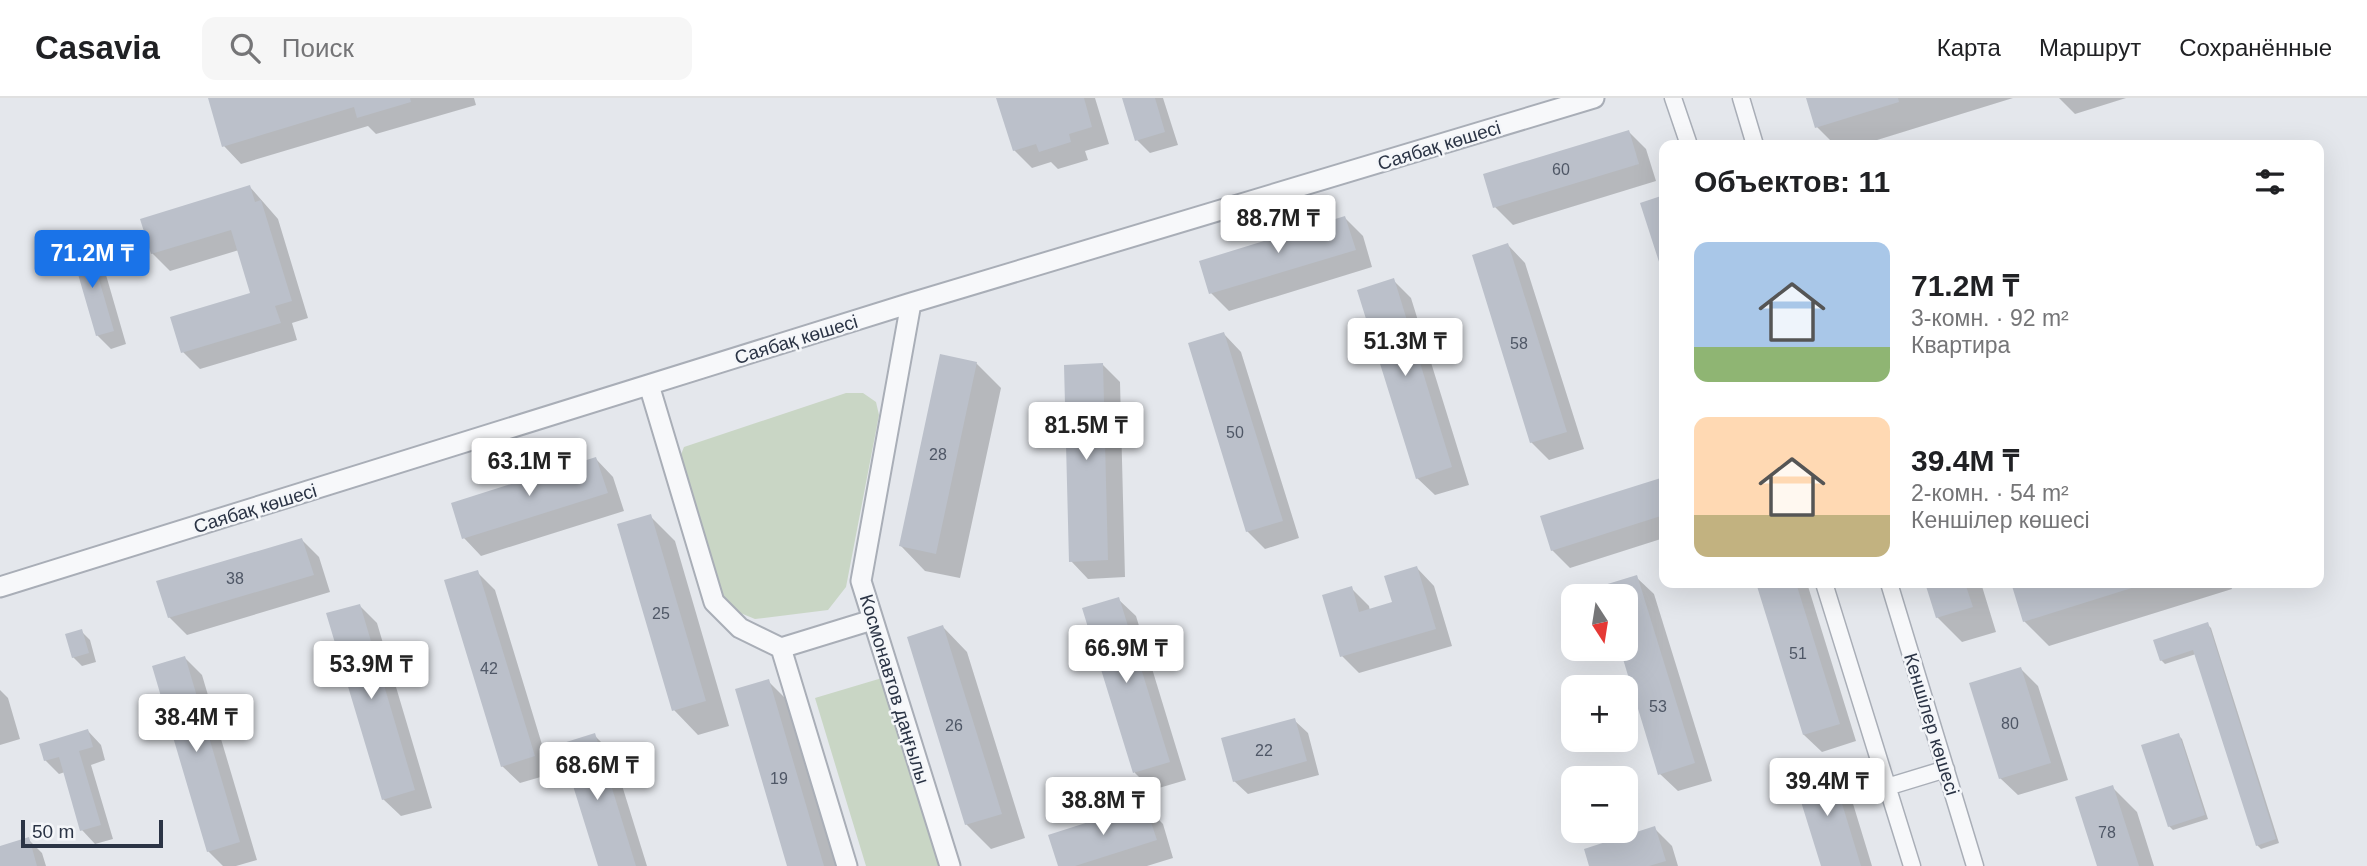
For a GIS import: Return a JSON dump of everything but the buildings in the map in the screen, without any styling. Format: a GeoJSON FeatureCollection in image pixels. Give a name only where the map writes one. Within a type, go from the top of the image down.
{"type":"FeatureCollection","features":[{"type":"Feature","properties":{"kind":"street","name":"Саябақ көшесі"},"geometry":{"type":"LineString","coordinates":[[0,587],[911,303],[1594,98]]}},
{"type":"Feature","properties":{"kind":"street"},"geometry":{"type":"LineString","coordinates":[[1673,98],[1687,140]]}},
{"type":"Feature","properties":{"kind":"street"},"geometry":{"type":"LineString","coordinates":[[1741,98],[1754,140]]}},
{"type":"Feature","properties":{"kind":"street","name":"Космонавтов даңғылы"},"geometry":{"type":"LineString","coordinates":[[911,303],[861,581],[950,866]]}},
{"type":"Feature","properties":{"kind":"street"},"geometry":{"type":"LineString","coordinates":[[649,385],[714,602],[740,628],[781,648],[872,620]]}},
{"type":"Feature","properties":{"kind":"street"},"geometry":{"type":"LineString","coordinates":[[1826,588],[1912,866]]}},
{"type":"Feature","properties":{"kind":"street","name":"Кеншілер көшесі"},"geometry":{"type":"LineString","coordinates":[[1891,588],[1975,866]]}},
{"type":"Feature","properties":{"kind":"street"},"geometry":{"type":"LineString","coordinates":[[781,648],[847,866]]}},
{"type":"Feature","properties":{"kind":"street"},"geometry":{"type":"LineString","coordinates":[[1887,787],[1946,769]]}},
{"type":"Feature","properties":{"kind":"green space"},"geometry":{"type":"Polygon","coordinates":[[[846,393],[863,393],[876,402],[879,415],[846,587],[828,610],[755,619],[733,610],[721,592],[678,462],[684,447],[846,393]]]}},
{"type":"Feature","properties":{"kind":"green space"},"geometry":{"type":"Polygon","coordinates":[[[882,678],[940,866],[866,866],[815,698],[882,678]]]}}]}
